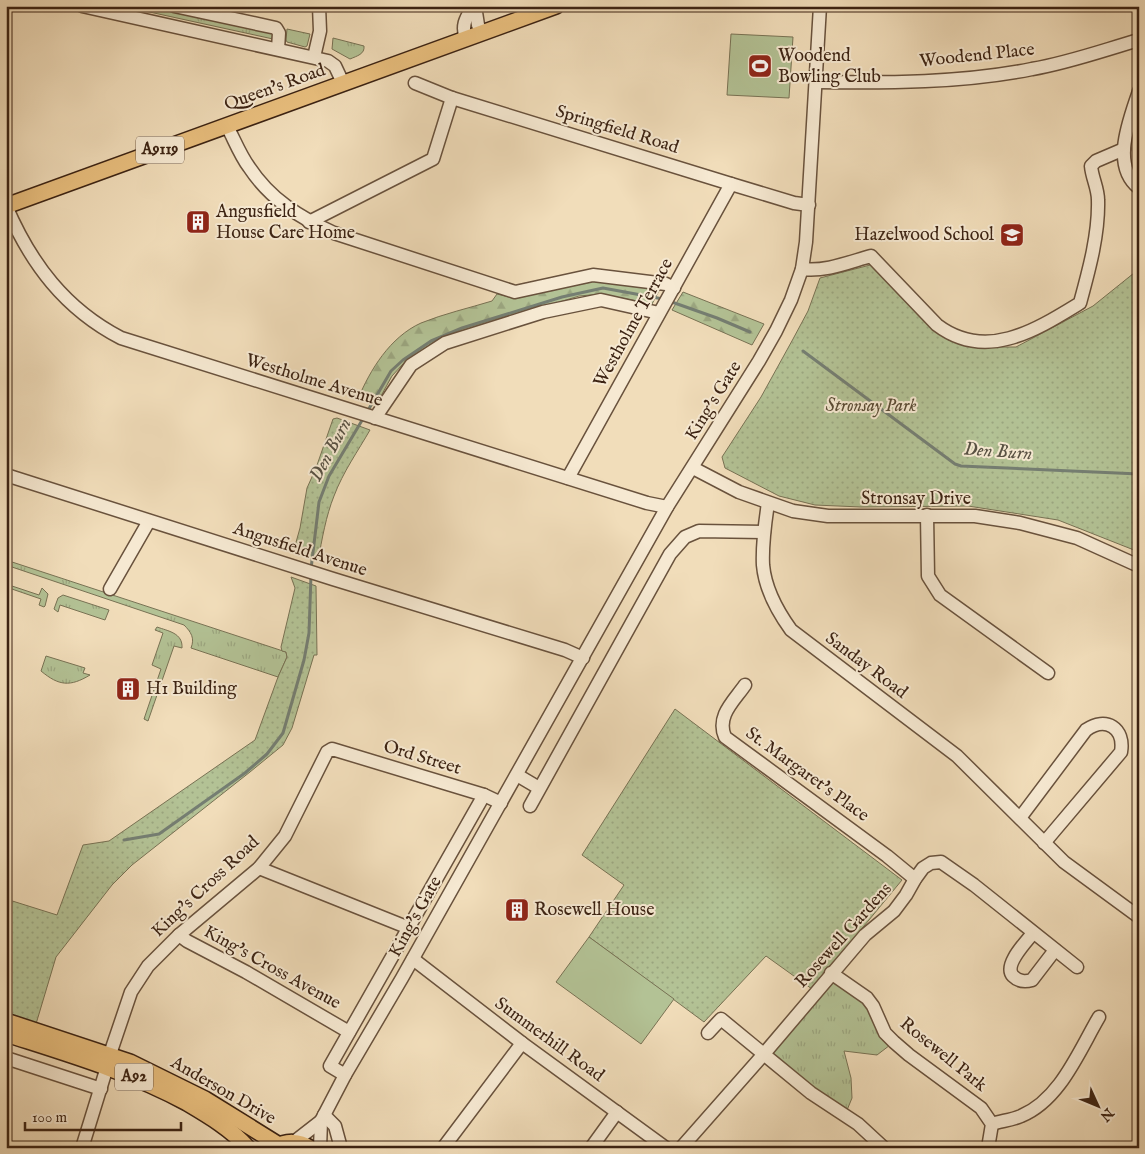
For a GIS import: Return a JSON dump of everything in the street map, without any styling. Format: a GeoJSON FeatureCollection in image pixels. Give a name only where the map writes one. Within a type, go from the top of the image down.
{"type":"FeatureCollection","features":[{"type":"Feature","properties":{"kind":"main road","name":"Queen's Road"},"geometry":{"type":"LineString","coordinates":[[6,206],[556,6]]}},
{"type":"Feature","properties":{"kind":"main road","name":"Anderson Drive"},"geometry":{"type":"LineString","coordinates":[[6,1021],[108,1061],[200,1111],[232,1132],[248,1148]]}},
{"type":"Feature","properties":{"kind":"main road","name":"Anderson Drive"},"geometry":{"type":"LineString","coordinates":[[6,1034],[108,1061],[130,1062],[205,1099],[277,1146]]}},
{"type":"Feature","properties":{"kind":"main road","name":"A92"},"geometry":{"type":"LineString","coordinates":[[277,1146],[294,1142]]}},
{"type":"Feature","properties":{"kind":"main road"},"geometry":{"type":"LineString","coordinates":[[294,1142],[310,1148]]}},
{"type":"Feature","properties":{"kind":"street"},"geometry":{"type":"LineString","coordinates":[[82,6],[328,61],[335,66],[343,84]]}},
{"type":"Feature","properties":{"kind":"street"},"geometry":{"type":"LineString","coordinates":[[174,6],[276,28],[279,33],[278,49]]}},
{"type":"Feature","properties":{"kind":"street"},"geometry":{"type":"LineString","coordinates":[[314,57],[320,32],[319,6]]}},
{"type":"Feature","properties":{"kind":"street"},"geometry":{"type":"LineString","coordinates":[[474,6],[478,25],[482,33]]}},
{"type":"Feature","properties":{"kind":"street"},"geometry":{"type":"LineString","coordinates":[[466,39],[463,30],[466,18],[474,6]]}},
{"type":"Feature","properties":{"kind":"street","name":"King's Gate"},"geometry":{"type":"LineString","coordinates":[[320,1148],[323,1118],[345,1075],[413,959],[667,507],[760,361],[792,300],[802,269],[806,242],[820,6]]}},
{"type":"Feature","properties":{"kind":"street","name":"Woodend Place"},"geometry":{"type":"LineString","coordinates":[[816,82],[909,81],[1005,74],[1034,69],[1139,40]]}},
{"type":"Feature","properties":{"kind":"street","name":"Springfield Road"},"geometry":{"type":"LineString","coordinates":[[415,83],[452,98],[794,203],[809,205]]}},
{"type":"Feature","properties":{"kind":"street"},"geometry":{"type":"LineString","coordinates":[[1139,91],[1129,123],[1124,149],[1127,174],[1139,188]]}},
{"type":"Feature","properties":{"kind":"street"},"geometry":{"type":"LineString","coordinates":[[309,222],[433,159],[452,98]]}},
{"type":"Feature","properties":{"kind":"street"},"geometry":{"type":"LineString","coordinates":[[227,126],[260,183],[275,198],[309,222],[334,233],[515,292],[593,275],[666,284],[673,289]]}},
{"type":"Feature","properties":{"kind":"street"},"geometry":{"type":"LineString","coordinates":[[802,269],[829,268],[872,256],[937,325],[948,334],[978,343],[1010,338],[1042,326],[1080,303],[1094,243],[1098,200],[1091,166],[1124,149]]}},
{"type":"Feature","properties":{"kind":"street","name":"Westholme Terrace"},"geometry":{"type":"LineString","coordinates":[[568,478],[731,184]]}},
{"type":"Feature","properties":{"kind":"street","name":"Westholme Avenue"},"geometry":{"type":"LineString","coordinates":[[6,206],[18,234],[33,259],[64,297],[101,327],[121,338],[647,503],[667,507]]}},
{"type":"Feature","properties":{"kind":"street"},"geometry":{"type":"LineString","coordinates":[[375,418],[411,365],[445,343],[543,312],[601,300],[660,311]]}},
{"type":"Feature","properties":{"kind":"street","name":"Stronsay Drive"},"geometry":{"type":"LineString","coordinates":[[693,468],[739,492],[793,511],[828,516],[975,516],[1049,530],[1077,538],[1139,566]]}},
{"type":"Feature","properties":{"kind":"street","name":"Angusfield Avenue"},"geometry":{"type":"LineString","coordinates":[[6,476],[565,650],[583,658]]}},
{"type":"Feature","properties":{"kind":"street","name":"Sanday Road"},"geometry":{"type":"LineString","coordinates":[[768,502],[764,532],[763,566],[770,592],[780,615],[790,630],[957,756],[1064,862],[1139,916]]}},
{"type":"Feature","properties":{"kind":"street"},"geometry":{"type":"LineString","coordinates":[[927,515],[928,576],[940,595],[1046,667]]}},
{"type":"Feature","properties":{"kind":"street"},"geometry":{"type":"LineString","coordinates":[[110,589],[149,521]]}},
{"type":"Feature","properties":{"kind":"street"},"geometry":{"type":"LineString","coordinates":[[530,806],[670,554],[685,537],[700,531],[764,532]]}},
{"type":"Feature","properties":{"kind":"street","name":"St. Margaret's Place"},"geometry":{"type":"LineString","coordinates":[[746,685],[722,718],[721,728],[725,737],[888,856],[914,879]]}},
{"type":"Feature","properties":{"kind":"street"},"geometry":{"type":"LineString","coordinates":[[1020,818],[1086,730],[1093,725],[1101,723],[1114,727],[1120,736],[1121,752],[1044,842]]}},
{"type":"Feature","properties":{"kind":"street","name":"Ord Street"},"geometry":{"type":"LineString","coordinates":[[332,749],[501,803]]}},
{"type":"Feature","properties":{"kind":"street","name":"King's Cross Road"},"geometry":{"type":"LineString","coordinates":[[82,1148],[131,992],[148,966],[179,935],[259,868],[285,836],[317,769],[327,752],[332,749]]}},
{"type":"Feature","properties":{"kind":"street"},"geometry":{"type":"LineString","coordinates":[[517,775],[539,788]]}},
{"type":"Feature","properties":{"kind":"street","name":"King's Gate"},"geometry":{"type":"LineString","coordinates":[[345,1075],[330,1066],[484,796]]}},
{"type":"Feature","properties":{"kind":"street","name":"Rosewell Gardens"},"geometry":{"type":"LineString","coordinates":[[681,1148],[865,935],[894,911],[906,895],[914,879],[931,862],[941,862],[974,885],[1077,967]]}},
{"type":"Feature","properties":{"kind":"street"},"geometry":{"type":"LineString","coordinates":[[259,868],[409,928]]}},
{"type":"Feature","properties":{"kind":"street"},"geometry":{"type":"LineString","coordinates":[[1033,933],[1012,961],[1011,974],[1015,978],[1020,981],[1032,980],[1055,950]]}},
{"type":"Feature","properties":{"kind":"street","name":"King's Cross Avenue"},"geometry":{"type":"LineString","coordinates":[[179,935],[349,1032]]}},
{"type":"Feature","properties":{"kind":"street","name":"Summerhill Road"},"geometry":{"type":"LineString","coordinates":[[413,959],[522,1043],[666,1148]]}},
{"type":"Feature","properties":{"kind":"street","name":"Rosewell Park"},"geometry":{"type":"LineString","coordinates":[[831,974],[867,998],[873,1006],[885,1033],[909,1055],[981,1108],[992,1124]]}},
{"type":"Feature","properties":{"kind":"street"},"geometry":{"type":"LineString","coordinates":[[988,1148],[992,1124],[1021,1116],[1046,1100],[1060,1084],[1099,1018]]}},
{"type":"Feature","properties":{"kind":"street"},"geometry":{"type":"LineString","coordinates":[[708,1033],[721,1019],[811,1093],[858,1124],[884,1148]]}},
{"type":"Feature","properties":{"kind":"street"},"geometry":{"type":"LineString","coordinates":[[443,1148],[522,1043]]}},
{"type":"Feature","properties":{"kind":"street"},"geometry":{"type":"LineString","coordinates":[[6,1058],[101,1089]]}},
{"type":"Feature","properties":{"kind":"street"},"geometry":{"type":"LineString","coordinates":[[591,1148],[617,1112]]}},
{"type":"Feature","properties":{"kind":"street"},"geometry":{"type":"LineString","coordinates":[[323,1118],[335,1126],[341,1148]]}},
{"type":"Feature","properties":{"kind":"street","name":"King's Gate"},"geometry":{"type":"LineString","coordinates":[[294,1142],[323,1118]]}},
{"type":"Feature","properties":{"kind":"green space"},"geometry":{"type":"Polygon","coordinates":[[[122,6],[153,6],[273,33],[273,39],[122,6]]]}},
{"type":"Feature","properties":{"kind":"green space"},"geometry":{"type":"Polygon","coordinates":[[[287,29],[310,34],[307,46],[287,42],[287,29]]]}},
{"type":"Feature","properties":{"kind":"green space","name":"Woodend Bowling Club"},"geometry":{"type":"Polygon","coordinates":[[[731,34],[793,37],[789,98],[727,95],[731,34]]]}},
{"type":"Feature","properties":{"kind":"green space"},"geometry":{"type":"Polygon","coordinates":[[[333,38],[364,46],[364,49],[360,54],[350,59],[332,49],[333,38]]]}},
{"type":"Feature","properties":{"kind":"green space","name":"Stronsay Park"},"geometry":{"type":"Polygon","coordinates":[[[874,264],[923,318],[948,340],[976,347],[1016,347],[1093,306],[1139,269],[1139,552],[1058,520],[968,506],[861,507],[815,505],[779,496],[725,468],[722,457],[761,397],[793,339],[808,311],[820,278],[874,264]]]}},
{"type":"Feature","properties":{"kind":"green space"},"geometry":{"type":"Polygon","coordinates":[[[595,280],[660,289],[652,304],[601,294],[579,296],[455,334],[431,344],[403,364],[392,376],[376,405],[358,399],[382,355],[400,337],[421,323],[492,301],[497,294],[513,298],[595,280]]]}},
{"type":"Feature","properties":{"kind":"green space"},"geometry":{"type":"Polygon","coordinates":[[[683,292],[764,324],[752,345],[672,310],[683,292]]]}},
{"type":"Feature","properties":{"kind":"green space"},"geometry":{"type":"Polygon","coordinates":[[[337,418],[370,430],[346,470],[334,496],[326,520],[318,561],[293,553],[300,528],[307,488],[333,419],[337,418]]]}},
{"type":"Feature","properties":{"kind":"green space"},"geometry":{"type":"Polygon","coordinates":[[[6,560],[286,652],[287,657],[278,677],[191,648],[192,635],[184,625],[6,565],[6,560]]]}},
{"type":"Feature","properties":{"kind":"green space"},"geometry":{"type":"Polygon","coordinates":[[[291,577],[316,586],[317,655],[314,655],[292,728],[283,745],[132,865],[112,885],[56,957],[36,1024],[6,1014],[6,899],[57,915],[83,845],[109,841],[255,740],[287,657],[286,652],[282,651],[281,647],[295,588],[291,577]]]}},
{"type":"Feature","properties":{"kind":"green space"},"geometry":{"type":"Polygon","coordinates":[[[6,584],[39,595],[42,588],[48,594],[45,606],[39,605],[41,599],[6,587],[6,584]]]}},
{"type":"Feature","properties":{"kind":"green space"},"geometry":{"type":"Polygon","coordinates":[[[63,595],[109,610],[105,620],[60,605],[58,612],[54,609],[58,598],[63,595]]]}},
{"type":"Feature","properties":{"kind":"green space"},"geometry":{"type":"Polygon","coordinates":[[[157,627],[170,631],[177,636],[182,643],[182,648],[174,646],[148,721],[144,719],[161,669],[152,665],[163,633],[155,630],[157,627]]]}},
{"type":"Feature","properties":{"kind":"green space"},"geometry":{"type":"Polygon","coordinates":[[[46,656],[85,668],[83,673],[90,675],[70,683],[53,680],[41,671],[46,656]]]}},
{"type":"Feature","properties":{"kind":"green space"},"geometry":{"type":"Polygon","coordinates":[[[675,709],[902,880],[812,989],[766,956],[704,1022],[589,937],[624,885],[582,855],[675,709]]]}},
{"type":"Feature","properties":{"kind":"green space"},"geometry":{"type":"Polygon","coordinates":[[[589,937],[674,999],[641,1044],[556,982],[589,937]]]}},
{"type":"Feature","properties":{"kind":"green space"},"geometry":{"type":"Polygon","coordinates":[[[831,973],[867,998],[894,1042],[877,1055],[844,1051],[851,1078],[852,1098],[845,1115],[763,1055],[831,973]]]}},
{"type":"Feature","properties":{"kind":"waterway","name":"Den Burn"},"geometry":{"type":"LineString","coordinates":[[367,412],[391,371],[403,360],[431,341],[462,328],[562,297],[603,288],[663,299]]}},
{"type":"Feature","properties":{"kind":"waterway","name":"Den Burn"},"geometry":{"type":"LineString","coordinates":[[669,301],[750,332]]}},
{"type":"Feature","properties":{"kind":"waterway","name":"Den Burn"},"geometry":{"type":"LineString","coordinates":[[803,351],[955,464],[961,466],[1139,474]]}},
{"type":"Feature","properties":{"kind":"waterway","name":"Den Burn"},"geometry":{"type":"LineString","coordinates":[[311,569],[319,502],[329,476],[364,417]]}},
{"type":"Feature","properties":{"kind":"waterway","name":"Den Burn"},"geometry":{"type":"LineString","coordinates":[[124,840],[159,834],[245,773],[267,754],[283,733],[304,660],[309,633],[311,575]]}},
{"type":"Feature","properties":{"kind":"place","name":"Woodend Bowling Club"},"geometry":{"type":"Point","coordinates":[760,66]}},
{"type":"Feature","properties":{"kind":"place","name":"Angusfield House Care Home"},"geometry":{"type":"Point","coordinates":[198,222]}},
{"type":"Feature","properties":{"kind":"place","name":"Hazelwood School"},"geometry":{"type":"Point","coordinates":[1012,235]}},
{"type":"Feature","properties":{"kind":"place","name":"H1 Building"},"geometry":{"type":"Point","coordinates":[128,689]}},
{"type":"Feature","properties":{"kind":"place","name":"Rosewell House"},"geometry":{"type":"Point","coordinates":[517,910]}}]}
